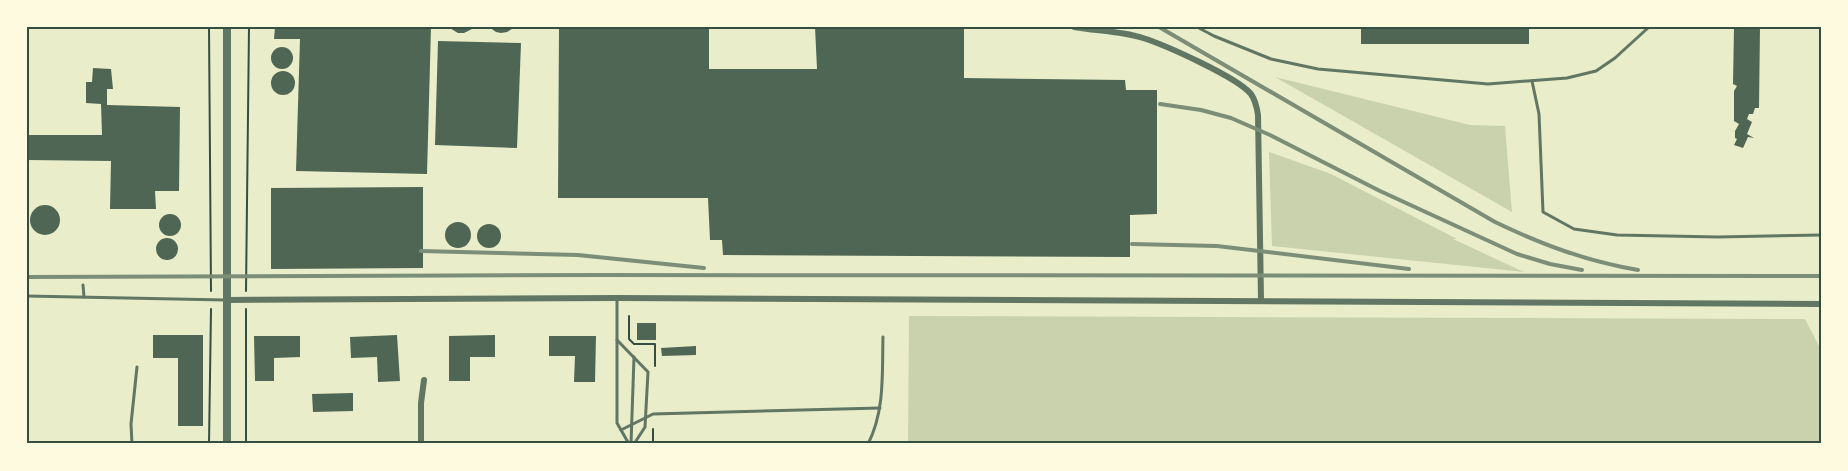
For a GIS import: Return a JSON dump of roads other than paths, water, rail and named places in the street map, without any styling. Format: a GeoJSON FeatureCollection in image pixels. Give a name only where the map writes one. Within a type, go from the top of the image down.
{"type":"FeatureCollection","features":[{"type":"Feature","properties":{"kind":"street"},"geometry":{"type":"LineString","coordinates":[[227,27],[227,444]]}},
{"type":"Feature","properties":{"kind":"street"},"geometry":{"type":"LineString","coordinates":[[1074,27],[1125,33],[1144,38],[1189,57],[1237,82],[1250,93],[1258,115],[1261,300]]}},
{"type":"Feature","properties":{"kind":"street"},"geometry":{"type":"LineString","coordinates":[[227,300],[617,298],[1821,304]]}},
{"type":"Feature","properties":{"kind":"street"},"geometry":{"type":"LineString","coordinates":[[421,444],[421,402],[424,380]]}},
{"type":"Feature","properties":{"kind":"lane"},"geometry":{"type":"LineString","coordinates":[[1197,27],[1271,59],[1318,69],[1488,84],[1567,78],[1596,70],[1615,58],[1649,27]]}},
{"type":"Feature","properties":{"kind":"lane"},"geometry":{"type":"LineString","coordinates":[[1532,81],[1539,114],[1543,212],[1563,225],[1590,232],[1617,235],[1718,237],[1821,235]]}},
{"type":"Feature","properties":{"kind":"lane"},"geometry":{"type":"LineString","coordinates":[[82,285],[84,297]]}},
{"type":"Feature","properties":{"kind":"lane"},"geometry":{"type":"LineString","coordinates":[[27,296],[227,300]]}},
{"type":"Feature","properties":{"kind":"lane"},"geometry":{"type":"LineString","coordinates":[[617,298],[617,423],[631,444]]}},
{"type":"Feature","properties":{"kind":"lane"},"geometry":{"type":"LineString","coordinates":[[868,444],[875,430],[880,408],[883,337]]}},
{"type":"Feature","properties":{"kind":"lane"},"geometry":{"type":"LineString","coordinates":[[617,339],[648,372],[645,427],[631,444]]}},
{"type":"Feature","properties":{"kind":"lane"},"geometry":{"type":"LineString","coordinates":[[631,444],[634,357]]}},
{"type":"Feature","properties":{"kind":"lane"},"geometry":{"type":"LineString","coordinates":[[132,444],[131,424],[137,367]]}},
{"type":"Feature","properties":{"kind":"lane"},"geometry":{"type":"LineString","coordinates":[[621,430],[653,414],[880,408]]}},
{"type":"Feature","properties":{"kind":"railway"},"geometry":{"type":"LineString","coordinates":[[1159,27],[1495,222],[1565,251],[1600,262],[1638,270]]}},
{"type":"Feature","properties":{"kind":"railway"},"geometry":{"type":"LineString","coordinates":[[1160,104],[1201,110],[1231,118],[1270,135],[1380,191],[1517,254],[1550,264],[1582,270]]}},
{"type":"Feature","properties":{"kind":"railway"},"geometry":{"type":"LineString","coordinates":[[1132,244],[1217,246],[1409,269]]}},
{"type":"Feature","properties":{"kind":"railway"},"geometry":{"type":"LineString","coordinates":[[421,251],[578,255],[704,268]]}},
{"type":"Feature","properties":{"kind":"railway"},"geometry":{"type":"LineString","coordinates":[[27,277],[1821,276]]}}]}
